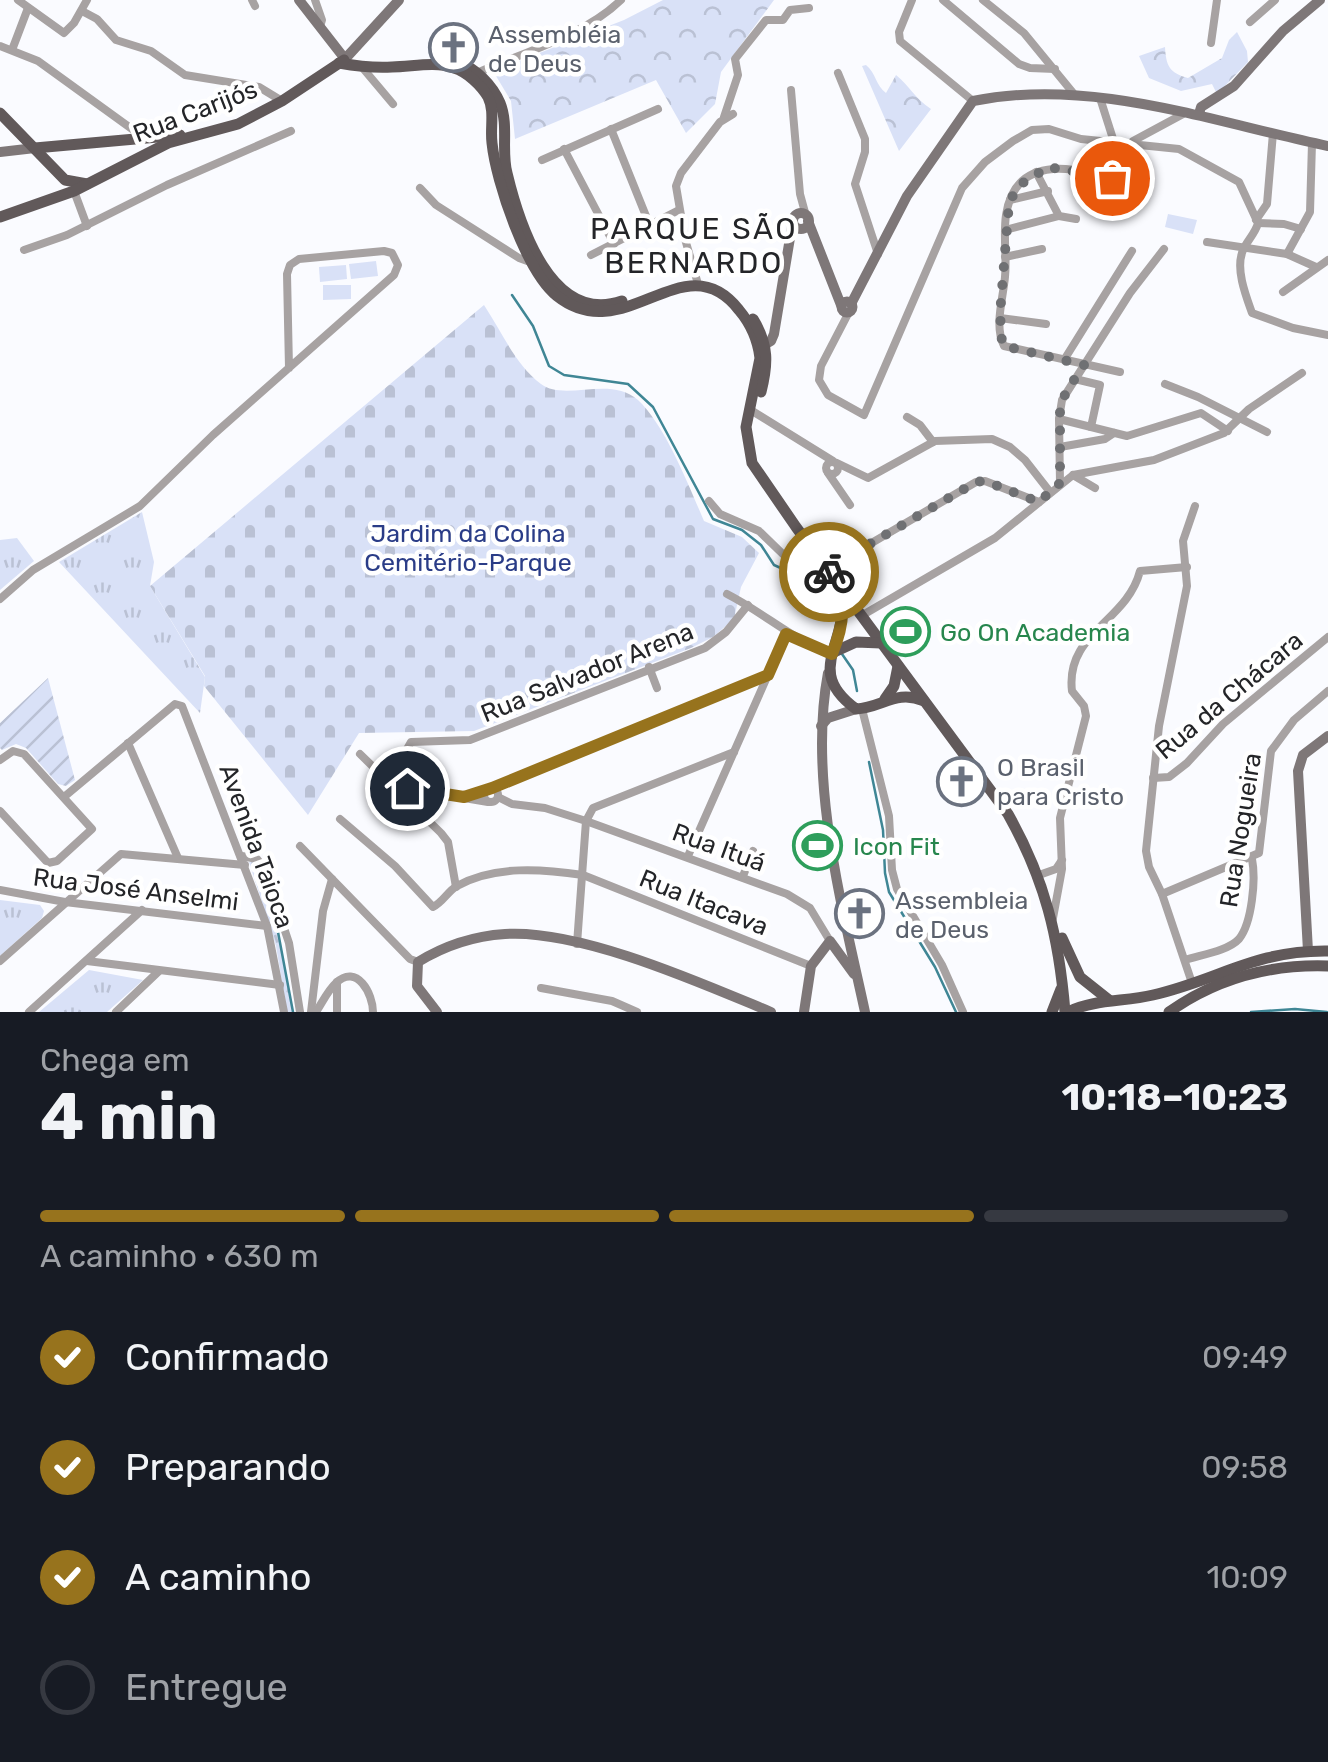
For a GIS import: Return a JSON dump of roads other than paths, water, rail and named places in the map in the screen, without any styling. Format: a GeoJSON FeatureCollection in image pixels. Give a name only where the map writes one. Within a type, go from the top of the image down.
{"type":"FeatureCollection","features":[{"type":"Feature","properties":{"kind":"main road"},"geometry":{"type":"LineString","coordinates":[[342,61],[436,58],[478,73],[502,107],[506,170],[535,255],[552,280],[575,296],[604,305],[710,278],[732,291],[757,325],[767,364],[752,412],[757,470],[1008,814],[1044,874],[1053,919],[1080,978],[1109,1000]]}},
{"type":"Feature","properties":{"kind":"main road"},"geometry":{"type":"LineString","coordinates":[[342,61],[361,66],[436,64],[462,68],[483,90],[490,105],[494,156],[530,262],[546,286],[560,298],[582,310],[620,310],[697,281]]}},
{"type":"Feature","properties":{"kind":"main road","name":"Rua Carijós"},"geometry":{"type":"LineString","coordinates":[[0,217],[74,191],[141,156],[198,134],[230,127],[282,100],[342,61]]}},
{"type":"Feature","properties":{"kind":"main road"},"geometry":{"type":"LineString","coordinates":[[0,113],[65,180],[88,184]]}},
{"type":"Feature","properties":{"kind":"main road"},"geometry":{"type":"LineString","coordinates":[[35,148],[198,134]]}},
{"type":"Feature","properties":{"kind":"main road"},"geometry":{"type":"LineString","coordinates":[[139,138],[141,156]]}},
{"type":"Feature","properties":{"kind":"main road"},"geometry":{"type":"LineString","coordinates":[[56,198],[64,189],[65,180]]}},
{"type":"Feature","properties":{"kind":"main road"},"geometry":{"type":"LineString","coordinates":[[841,589],[843,618],[828,674],[837,694],[859,709],[885,699],[911,696],[927,702]]}},
{"type":"Feature","properties":{"kind":"main road"},"geometry":{"type":"LineString","coordinates":[[833,653],[856,642],[881,643]]}},
{"type":"Feature","properties":{"kind":"main road"},"geometry":{"type":"LineString","coordinates":[[885,699],[896,682],[898,666]]}},
{"type":"Feature","properties":{"kind":"main road"},"geometry":{"type":"LineString","coordinates":[[1053,919],[1066,1012],[1192,984],[1258,958],[1328,951]]}},
{"type":"Feature","properties":{"kind":"main road"},"geometry":{"type":"LineString","coordinates":[[1169,1012],[1210,987],[1244,974],[1328,966]]}},
{"type":"Feature","properties":{"kind":"main road"},"geometry":{"type":"LineString","coordinates":[[1052,1012],[1062,980]]}},
{"type":"Feature","properties":{"kind":"main road"},"geometry":{"type":"LineString","coordinates":[[1130,999],[1140,1012]]}},
{"type":"Feature","properties":{"kind":"street"},"geometry":{"type":"LineString","coordinates":[[18,0],[62,32],[82,11],[86,0]]}},
{"type":"Feature","properties":{"kind":"street"},"geometry":{"type":"LineString","coordinates":[[300,0],[342,61],[400,0]]}},
{"type":"Feature","properties":{"kind":"street"},"geometry":{"type":"LineString","coordinates":[[316,0],[320,27]]}},
{"type":"Feature","properties":{"kind":"street"},"geometry":{"type":"LineString","coordinates":[[478,73],[593,21],[621,0]]}},
{"type":"Feature","properties":{"kind":"street"},"geometry":{"type":"LineString","coordinates":[[912,0],[899,32],[900,40],[973,101],[1074,94],[1199,114],[1328,146]]}},
{"type":"Feature","properties":{"kind":"street"},"geometry":{"type":"LineString","coordinates":[[943,0],[1018,64],[1055,68]]}},
{"type":"Feature","properties":{"kind":"street"},"geometry":{"type":"LineString","coordinates":[[983,0],[1024,33],[1074,94]]}},
{"type":"Feature","properties":{"kind":"street"},"geometry":{"type":"LineString","coordinates":[[1211,44],[1218,0]]}},
{"type":"Feature","properties":{"kind":"street"},"geometry":{"type":"LineString","coordinates":[[1250,22],[1274,0]]}},
{"type":"Feature","properties":{"kind":"street"},"geometry":{"type":"LineString","coordinates":[[1199,114],[1200,107],[1234,86],[1283,31],[1320,0]]}},
{"type":"Feature","properties":{"kind":"street"},"geometry":{"type":"LineString","coordinates":[[12,50],[28,8]]}},
{"type":"Feature","properties":{"kind":"street"},"geometry":{"type":"LineString","coordinates":[[697,281],[679,210],[678,178],[728,111],[738,75],[735,58],[744,45],[766,20],[783,20],[790,10],[808,8]]}},
{"type":"Feature","properties":{"kind":"street"},"geometry":{"type":"LineString","coordinates":[[82,11],[97,19],[116,40],[151,51],[185,75],[259,88],[282,100]]}},
{"type":"Feature","properties":{"kind":"street"},"geometry":{"type":"LineString","coordinates":[[0,46],[38,60],[139,138]]}},
{"type":"Feature","properties":{"kind":"street"},"geometry":{"type":"LineString","coordinates":[[361,66],[393,104]]}},
{"type":"Feature","properties":{"kind":"street"},"geometry":{"type":"LineString","coordinates":[[838,73],[865,139],[855,184],[878,254]]}},
{"type":"Feature","properties":{"kind":"street"},"geometry":{"type":"LineString","coordinates":[[763,346],[774,334],[789,244],[801,222],[791,90]]}},
{"type":"Feature","properties":{"kind":"street"},"geometry":{"type":"LineString","coordinates":[[1100,98],[1114,142]]}},
{"type":"Feature","properties":{"kind":"street"},"geometry":{"type":"LineString","coordinates":[[973,101],[915,185],[847,307],[821,366],[819,380],[823,391],[864,415],[954,206],[972,174],[1013,140],[1032,130],[1049,129],[1082,139],[1180,149],[1236,180],[1258,221],[1301,230]]}},
{"type":"Feature","properties":{"kind":"street"},"geometry":{"type":"LineString","coordinates":[[542,160],[658,109]]}},
{"type":"Feature","properties":{"kind":"street"},"geometry":{"type":"LineString","coordinates":[[1128,143],[1185,113]]}},
{"type":"Feature","properties":{"kind":"street"},"geometry":{"type":"LineString","coordinates":[[722,121],[733,114]]}},
{"type":"Feature","properties":{"kind":"street"},"geometry":{"type":"LineString","coordinates":[[611,129],[650,226]]}},
{"type":"Feature","properties":{"kind":"street"},"geometry":{"type":"LineString","coordinates":[[24,250],[87,226],[290,131]]}},
{"type":"Feature","properties":{"kind":"street"},"geometry":{"type":"LineString","coordinates":[[1273,133],[1267,204],[1253,237],[1243,249],[1242,281],[1252,313],[1293,328],[1328,335]]}},
{"type":"Feature","properties":{"kind":"street"},"geometry":{"type":"LineString","coordinates":[[1286,254],[1310,212],[1312,143]]}},
{"type":"Feature","properties":{"kind":"street"},"geometry":{"type":"LineString","coordinates":[[0,152],[35,148]]}},
{"type":"Feature","properties":{"kind":"street"},"geometry":{"type":"LineString","coordinates":[[564,149],[614,244]]}},
{"type":"Feature","properties":{"kind":"street"},"geometry":{"type":"LineString","coordinates":[[1120,372],[1004,346],[1000,318],[1005,230],[1010,200],[1018,186],[1036,172],[1054,167],[1126,183]]}},
{"type":"Feature","properties":{"kind":"street"},"geometry":{"type":"LineString","coordinates":[[1036,172],[1059,216]]}},
{"type":"Feature","properties":{"kind":"street"},"geometry":{"type":"LineString","coordinates":[[420,188],[436,205],[530,262]]}},
{"type":"Feature","properties":{"kind":"street"},"geometry":{"type":"LineString","coordinates":[[74,191],[87,226]]}},
{"type":"Feature","properties":{"kind":"street"},"geometry":{"type":"LineString","coordinates":[[1010,200],[1048,191]]}},
{"type":"Feature","properties":{"kind":"street"},"geometry":{"type":"LineString","coordinates":[[590,256],[679,210]]}},
{"type":"Feature","properties":{"kind":"street"},"geometry":{"type":"LineString","coordinates":[[1005,230],[1059,216],[1076,219]]}},
{"type":"Feature","properties":{"kind":"street"},"geometry":{"type":"LineString","coordinates":[[866,218],[889,232]]}},
{"type":"Feature","properties":{"kind":"street"},"geometry":{"type":"LineString","coordinates":[[801,222],[817,244],[847,307]]}},
{"type":"Feature","properties":{"kind":"street"},"geometry":{"type":"LineString","coordinates":[[1206,242],[1286,254],[1316,267]]}},
{"type":"Feature","properties":{"kind":"street"},"geometry":{"type":"LineString","coordinates":[[1060,483],[1062,400],[1130,293],[1164,249]]}},
{"type":"Feature","properties":{"kind":"street"},"geometry":{"type":"LineString","coordinates":[[1005,257],[1042,250]]}},
{"type":"Feature","properties":{"kind":"street"},"geometry":{"type":"LineString","coordinates":[[1064,360],[1132,251]]}},
{"type":"Feature","properties":{"kind":"street"},"geometry":{"type":"LineString","coordinates":[[0,600],[33,570],[128,515],[394,275],[398,266],[392,253],[293,262],[287,274],[289,368]]}},
{"type":"Feature","properties":{"kind":"street"},"geometry":{"type":"LineString","coordinates":[[1283,292],[1328,260]]}},
{"type":"Feature","properties":{"kind":"street"},"geometry":{"type":"LineString","coordinates":[[1000,318],[1046,324]]}},
{"type":"Feature","properties":{"kind":"street"},"geometry":{"type":"LineString","coordinates":[[289,340],[308,352]]}},
{"type":"Feature","properties":{"kind":"street"},"geometry":{"type":"LineString","coordinates":[[861,616],[994,538],[1073,475],[1154,460],[1234,424],[1302,372]]}},
{"type":"Feature","properties":{"kind":"street"},"geometry":{"type":"LineString","coordinates":[[1076,378],[1100,386],[1091,427]]}},
{"type":"Feature","properties":{"kind":"street"},"geometry":{"type":"LineString","coordinates":[[1165,384],[1234,424]]}},
{"type":"Feature","properties":{"kind":"street"},"geometry":{"type":"LineString","coordinates":[[752,412],[868,478],[932,442],[972,438],[1002,442],[1024,460],[1050,492]]}},
{"type":"Feature","properties":{"kind":"street"},"geometry":{"type":"LineString","coordinates":[[1059,420],[1114,434],[1139,435],[1198,413],[1267,432]]}},
{"type":"Feature","properties":{"kind":"street"},"geometry":{"type":"LineString","coordinates":[[907,416],[920,425],[932,442]]}},
{"type":"Feature","properties":{"kind":"street"},"geometry":{"type":"LineString","coordinates":[[1060,447],[1114,434]]}},
{"type":"Feature","properties":{"kind":"street"},"geometry":{"type":"LineString","coordinates":[[808,447],[850,505]]}},
{"type":"Feature","properties":{"kind":"street"},"geometry":{"type":"LineString","coordinates":[[828,472],[836,472],[835,462]]}},
{"type":"Feature","properties":{"kind":"street"},"geometry":{"type":"LineString","coordinates":[[180,467],[188,475]]}},
{"type":"Feature","properties":{"kind":"street"},"geometry":{"type":"LineString","coordinates":[[1073,475],[1096,488]]}},
{"type":"Feature","properties":{"kind":"street"},"geometry":{"type":"LineString","coordinates":[[827,569],[976,482],[985,481],[1039,502]]}},
{"type":"Feature","properties":{"kind":"street"},"geometry":{"type":"LineString","coordinates":[[709,500],[720,514],[759,531],[790,561],[800,560],[812,548]]}},
{"type":"Feature","properties":{"kind":"street"},"geometry":{"type":"LineString","coordinates":[[1192,984],[1146,851],[1158,726],[1185,602],[1184,534],[1195,506]]}},
{"type":"Feature","properties":{"kind":"street"},"geometry":{"type":"LineString","coordinates":[[1053,919],[1062,860],[1060,818],[1086,716],[1084,706],[1072,691],[1073,661],[1131,596],[1140,571],[1186,562]]}},
{"type":"Feature","properties":{"kind":"street"},"geometry":{"type":"LineString","coordinates":[[727,594],[786,634],[833,653]]}},
{"type":"Feature","properties":{"kind":"street","name":"Rua Salvador Arena"},"geometry":{"type":"LineString","coordinates":[[407,788],[411,742],[470,740],[713,643],[748,605]]}},
{"type":"Feature","properties":{"kind":"street"},"geometry":{"type":"LineString","coordinates":[[688,856],[786,634]]}},
{"type":"Feature","properties":{"kind":"street","name":"Rua da Chácara"},"geometry":{"type":"LineString","coordinates":[[1154,778],[1168,776],[1188,764],[1224,724],[1328,637]]}},
{"type":"Feature","properties":{"kind":"street"},"geometry":{"type":"LineString","coordinates":[[649,667],[657,688]]}},
{"type":"Feature","properties":{"kind":"street"},"geometry":{"type":"LineString","coordinates":[[828,674],[820,726],[823,793],[866,1012]]}},
{"type":"Feature","properties":{"kind":"street"},"geometry":{"type":"LineString","coordinates":[[492,795],[768,675]]}},
{"type":"Feature","properties":{"kind":"street","name":"Rua Nogueira"},"geometry":{"type":"LineString","coordinates":[[1185,960],[1240,938],[1255,885],[1252,859],[1262,849],[1271,751],[1294,720],[1328,691]]}},
{"type":"Feature","properties":{"kind":"street","name":"Avenida Taioca"},"geometry":{"type":"LineString","coordinates":[[128,743],[175,704],[184,708],[267,926],[284,1012]]}},
{"type":"Feature","properties":{"kind":"street"},"geometry":{"type":"LineString","coordinates":[[820,726],[828,718],[859,709],[889,816],[897,889],[942,965],[963,1012]]}},
{"type":"Feature","properties":{"kind":"street"},"geometry":{"type":"LineString","coordinates":[[1308,950],[1298,771],[1302,755],[1328,736]]}},
{"type":"Feature","properties":{"kind":"street"},"geometry":{"type":"LineString","coordinates":[[470,740],[471,753]]}},
{"type":"Feature","properties":{"kind":"street"},"geometry":{"type":"LineString","coordinates":[[64,797],[128,743],[178,858]]}},
{"type":"Feature","properties":{"kind":"street"},"geometry":{"type":"LineString","coordinates":[[0,760],[10,752],[20,752],[92,827],[53,862],[45,860],[0,811]]}},
{"type":"Feature","properties":{"kind":"street"},"geometry":{"type":"LineString","coordinates":[[577,944],[586,821],[598,804],[734,752]]}},
{"type":"Feature","properties":{"kind":"street"},"geometry":{"type":"LineString","coordinates":[[360,754],[448,842],[456,887]]}},
{"type":"Feature","properties":{"kind":"street","name":"Rua Ituá"},"geometry":{"type":"LineString","coordinates":[[396,788],[464,797],[492,795],[512,804],[545,808],[744,876],[810,908],[858,979]]}},
{"type":"Feature","properties":{"kind":"street"},"geometry":{"type":"LineString","coordinates":[[414,804],[424,791]]}},
{"type":"Feature","properties":{"kind":"street","name":"Rua Itacava"},"geometry":{"type":"LineString","coordinates":[[340,819],[395,866],[431,906],[440,904],[456,887],[496,874],[524,870],[583,875],[811,966]]}},
{"type":"Feature","properties":{"kind":"street"},"geometry":{"type":"LineString","coordinates":[[300,846],[410,959],[418,962],[451,946],[502,934],[577,944],[670,970],[771,1012]]}},
{"type":"Feature","properties":{"kind":"street"},"geometry":{"type":"LineString","coordinates":[[744,876],[752,851]]}},
{"type":"Feature","properties":{"kind":"street"},"geometry":{"type":"LineString","coordinates":[[0,961],[121,854],[256,860],[264,868],[283,920],[300,1012]]}},
{"type":"Feature","properties":{"kind":"street"},"geometry":{"type":"LineString","coordinates":[[1162,894],[1252,859]]}},
{"type":"Feature","properties":{"kind":"street"},"geometry":{"type":"LineString","coordinates":[[1044,874],[1057,868],[1062,860]]}},
{"type":"Feature","properties":{"kind":"street"},"geometry":{"type":"LineString","coordinates":[[1044,874],[1057,878],[1059,890]]}},
{"type":"Feature","properties":{"kind":"street"},"geometry":{"type":"LineString","coordinates":[[314,1012],[323,911],[332,879]]}},
{"type":"Feature","properties":{"kind":"street","name":"Rua José Anselmi"},"geometry":{"type":"LineString","coordinates":[[0,890],[65,902],[267,926]]}},
{"type":"Feature","properties":{"kind":"street"},"geometry":{"type":"LineString","coordinates":[[1046,896],[1059,890]]}},
{"type":"Feature","properties":{"kind":"street"},"geometry":{"type":"LineString","coordinates":[[28,1012],[142,910]]}},
{"type":"Feature","properties":{"kind":"street"},"geometry":{"type":"LineString","coordinates":[[804,1012],[811,966],[830,941]]}},
{"type":"Feature","properties":{"kind":"street"},"geometry":{"type":"LineString","coordinates":[[87,961],[280,985]]}},
{"type":"Feature","properties":{"kind":"street"},"geometry":{"type":"LineString","coordinates":[[418,962],[417,986],[437,1012]]}},
{"type":"Feature","properties":{"kind":"street"},"geometry":{"type":"LineString","coordinates":[[116,1012],[159,971]]}},
{"type":"Feature","properties":{"kind":"street"},"geometry":{"type":"LineString","coordinates":[[314,1012],[342,980]]}},
{"type":"Feature","properties":{"kind":"street"},"geometry":{"type":"LineString","coordinates":[[338,1012],[342,980]]}},
{"type":"Feature","properties":{"kind":"street"},"geometry":{"type":"LineString","coordinates":[[342,980],[364,984],[371,995],[373,1012]]}},
{"type":"Feature","properties":{"kind":"street"},"geometry":{"type":"LineString","coordinates":[[542,988],[612,1001],[637,1012]]}},
{"type":"Feature","properties":{"kind":"waterway"},"geometry":{"type":"LineString","coordinates":[[512,295],[533,326],[549,366],[564,375],[628,384],[653,407],[713,519],[742,530],[761,545],[774,565],[803,578],[808,604]]}},
{"type":"Feature","properties":{"kind":"waterway"},"geometry":{"type":"LineString","coordinates":[[842,654],[853,670],[857,691]]}},
{"type":"Feature","properties":{"kind":"waterway"},"geometry":{"type":"LineString","coordinates":[[869,762],[883,830],[889,892],[935,967],[956,1012]]}},
{"type":"Feature","properties":{"kind":"waterway"},"geometry":{"type":"LineString","coordinates":[[258,869],[278,932],[293,1012]]}},
{"type":"Feature","properties":{"kind":"waterway"},"geometry":{"type":"LineString","coordinates":[[1251,1012],[1327,1012]]}},
{"type":"Feature","properties":{"kind":"place","name":"Assembléia de Deus"},"geometry":{"type":"Point","coordinates":[453,48]}},
{"type":"Feature","properties":{"kind":"place","name":"Go On Academia"},"geometry":{"type":"Point","coordinates":[905,632]}},
{"type":"Feature","properties":{"kind":"place","name":"O Brasil para Cristo"},"geometry":{"type":"Point","coordinates":[962,781]}},
{"type":"Feature","properties":{"kind":"place","name":"Icon Fit"},"geometry":{"type":"Point","coordinates":[818,846]}},
{"type":"Feature","properties":{"kind":"place","name":"Assembleia de Deus"},"geometry":{"type":"Point","coordinates":[860,914]}},
{"type":"Feature","properties":{"kind":"district","name":"PARQUE SÃO BERNARDO"},"geometry":{"type":"Point","coordinates":[694,246]}},
{"type":"Feature","properties":{"kind":"park label","name":"Jardim da Colina Cemitério-Parque"},"geometry":{"type":"Point","coordinates":[468,548]}}]}
